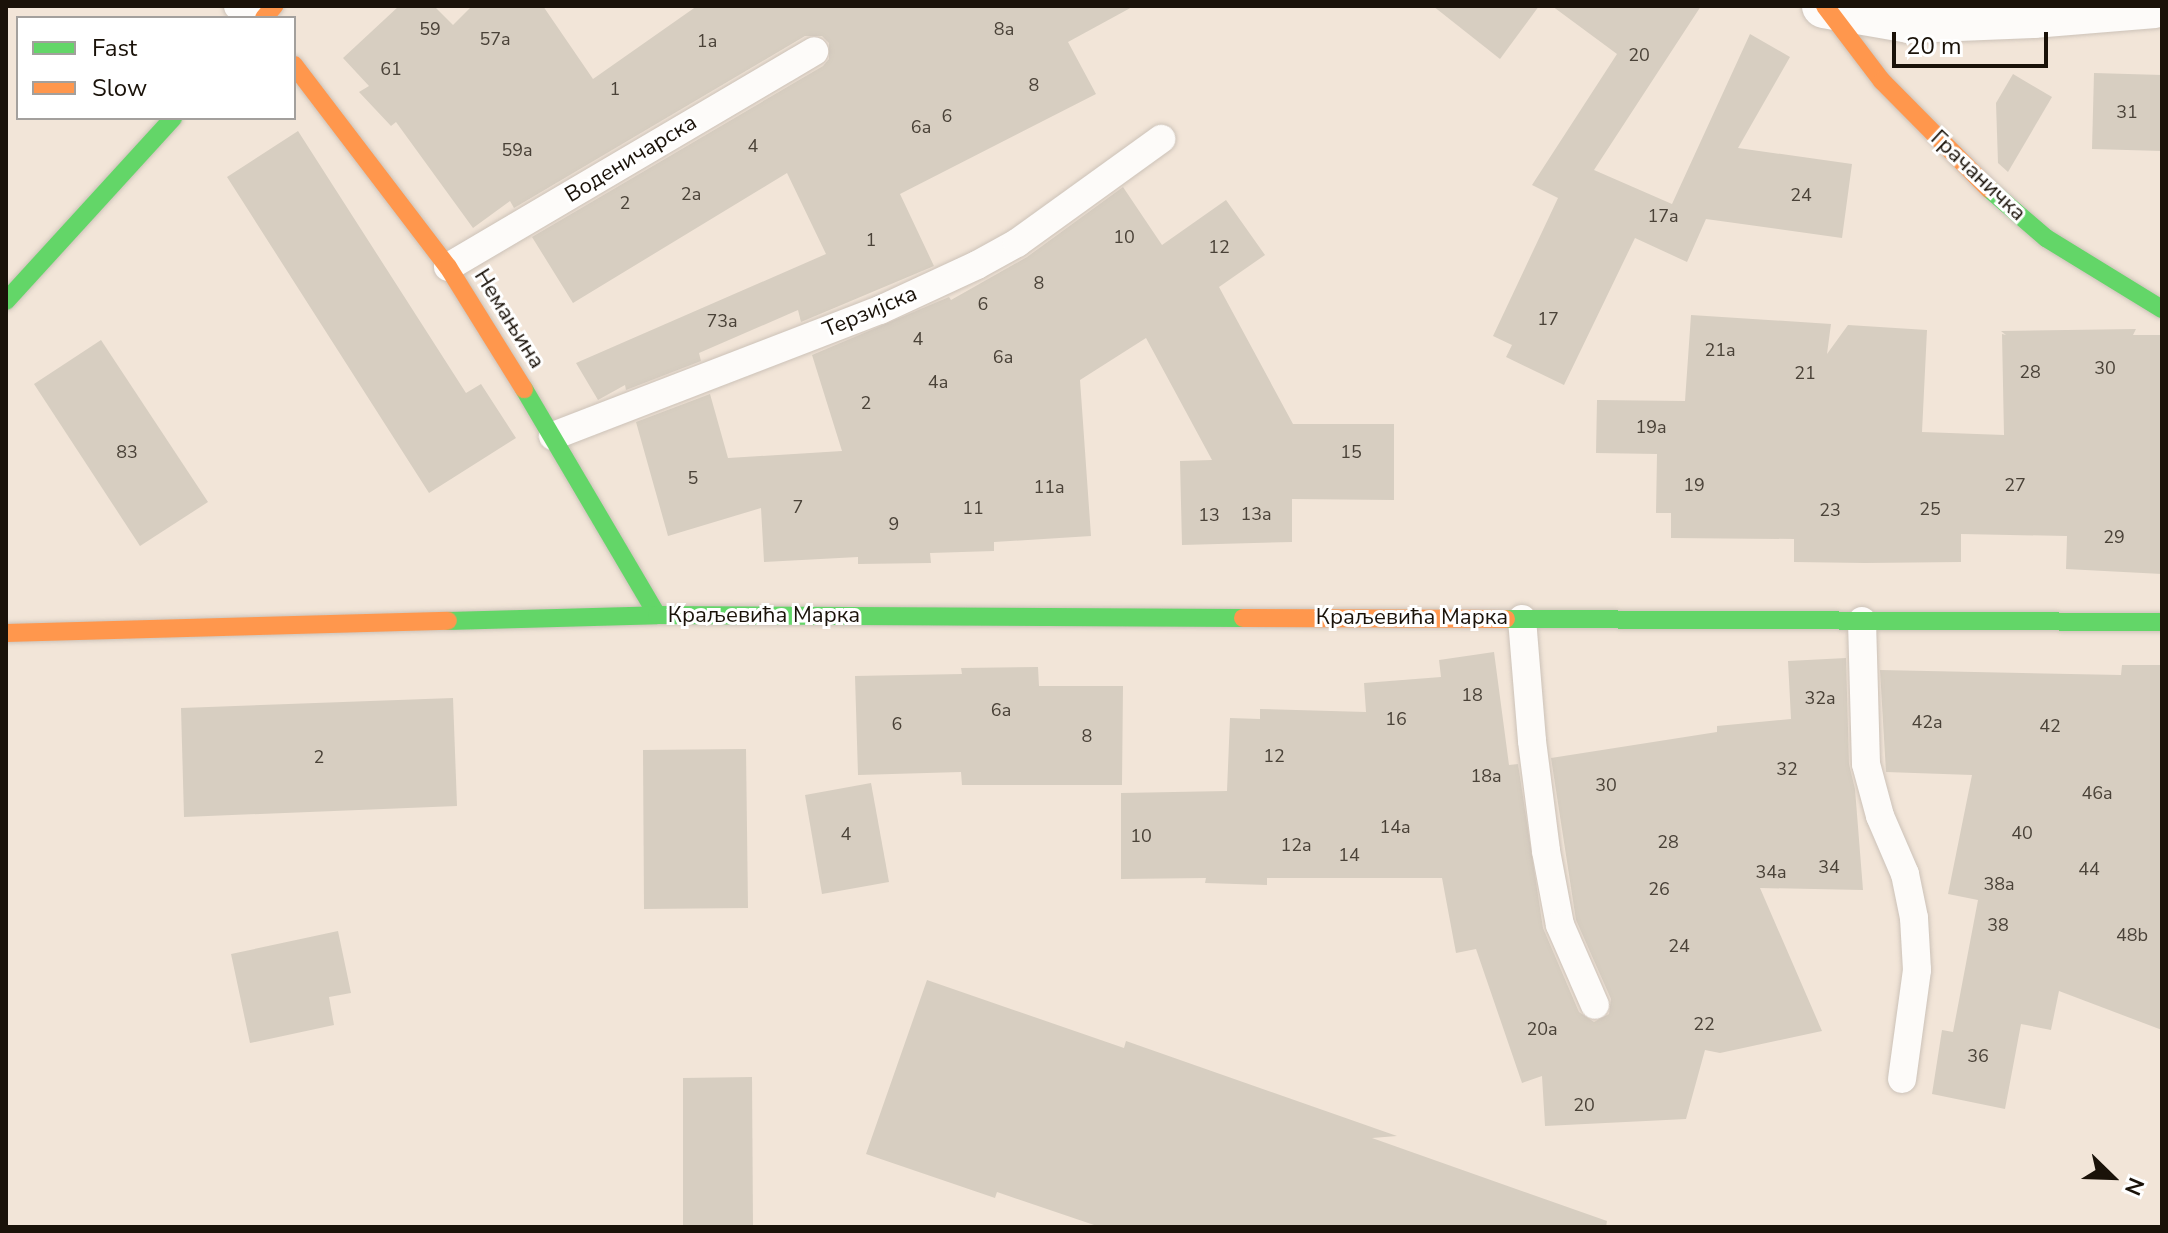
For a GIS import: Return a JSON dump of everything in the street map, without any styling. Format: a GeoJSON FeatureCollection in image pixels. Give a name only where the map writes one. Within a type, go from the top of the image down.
{"type":"FeatureCollection","features":[{"type":"Feature","properties":{"kind":"main road","name":"Грачаничка"},"geometry":{"type":"LineString","coordinates":[[1825,6],[1882,81],[1958,161],[2046,238],[2162,309]]}},
{"type":"Feature","properties":{"kind":"main road","name":"Немањина"},"geometry":{"type":"LineString","coordinates":[[296,68],[448,267],[553,436],[657,615]]}},
{"type":"Feature","properties":{"kind":"main road"},"geometry":{"type":"LineString","coordinates":[[6,301],[171,120]]}},
{"type":"Feature","properties":{"kind":"main road","name":"Краљевића Марка"},"geometry":{"type":"LineString","coordinates":[[6,633],[657,615],[2162,622]]}},
{"type":"Feature","properties":{"kind":"street","name":"Грачаничка"},"geometry":{"type":"LineString","coordinates":[[1825,6],[1909,21],[2033,16],[2155,6]]}},
{"type":"Feature","properties":{"kind":"lane","name":"Воденичарска"},"geometry":{"type":"LineString","coordinates":[[448,267],[814,51]]}},
{"type":"Feature","properties":{"kind":"lane","name":"Терзијска"},"geometry":{"type":"LineString","coordinates":[[553,436],[880,310],[977,265],[1017,243],[1161,139]]}},
{"type":"Feature","properties":{"kind":"lane","name":"Краљевића Марка"},"geometry":{"type":"LineString","coordinates":[[1522,619],[1534,757],[1560,925],[1595,1005]]}},
{"type":"Feature","properties":{"kind":"lane"},"geometry":{"type":"LineString","coordinates":[[1862,621],[1866,764],[1880,816],[1905,874],[1914,918],[1917,970],[1902,1079]]}},
{"type":"Feature","properties":{"kind":"building"},"geometry":{"type":"Polygon","coordinates":[[[399,6],[434,6],[453,25],[472,6],[543,6],[593,79],[697,6],[1134,6],[1068,42],[1096,94],[900,194],[934,266],[801,322],[798,310],[699,353],[701,361],[626,390],[625,385],[598,400],[576,363],[826,254],[787,173],[573,303],[532,237],[823,66],[829,59],[829,43],[822,36],[805,36],[514,208],[510,201],[473,228],[396,122],[391,126],[359,92],[369,86],[343,58],[399,6]]]}},
{"type":"Feature","properties":{"kind":"building"},"geometry":{"type":"Polygon","coordinates":[[[1433,6],[1539,6],[1500,59],[1433,6]]]}},
{"type":"Feature","properties":{"kind":"building"},"geometry":{"type":"Polygon","coordinates":[[[1552,6],[1701,6],[1594,170],[1672,204],[1750,34],[1790,57],[1738,148],[1852,164],[1842,238],[1706,219],[1687,262],[1635,238],[1564,385],[1506,357],[1512,345],[1493,336],[1558,198],[1532,185],[1617,54],[1552,6]]]}},
{"type":"Feature","properties":{"kind":"building"},"geometry":{"type":"Polygon","coordinates":[[[2094,73],[2162,75],[2162,151],[2092,149],[2094,73]]]}},
{"type":"Feature","properties":{"kind":"building"},"geometry":{"type":"Polygon","coordinates":[[[2013,74],[2052,97],[2008,172],[1998,163],[1996,103],[2013,74]]]}},
{"type":"Feature","properties":{"kind":"building"},"geometry":{"type":"Polygon","coordinates":[[[298,131],[466,393],[481,384],[516,438],[429,493],[227,177],[298,131]]]}},
{"type":"Feature","properties":{"kind":"building"},"geometry":{"type":"Polygon","coordinates":[[[1123,187],[1162,245],[1226,200],[1265,255],[1219,287],[1293,424],[1394,424],[1394,500],[1292,499],[1292,542],[1182,545],[1180,461],[1212,460],[1146,338],[1080,380],[1091,536],[994,542],[994,551],[930,553],[931,563],[858,564],[858,557],[764,562],[761,508],[668,536],[636,422],[710,394],[728,458],[842,451],[812,355],[949,297],[951,300],[1027,257],[1123,187]]]}},
{"type":"Feature","properties":{"kind":"building"},"geometry":{"type":"Polygon","coordinates":[[[1691,315],[1831,324],[1827,354],[1848,325],[1927,330],[1922,432],[2004,435],[2002,334],[2006,335],[2001,331],[2136,329],[2133,335],[2162,335],[2162,574],[2066,569],[2067,536],[1961,534],[1961,562],[1865,563],[1794,562],[1794,539],[1671,538],[1671,513],[1656,513],[1657,454],[1596,453],[1597,400],[1685,401],[1691,315]]]}},
{"type":"Feature","properties":{"kind":"building"},"geometry":{"type":"Polygon","coordinates":[[[101,340],[208,502],[140,546],[34,384],[101,340]]]}},
{"type":"Feature","properties":{"kind":"building"},"geometry":{"type":"Polygon","coordinates":[[[1494,652],[1509,765],[1518,764],[1543,928],[1579,1012],[1594,1022],[1609,1014],[1611,999],[1576,920],[1551,758],[1717,732],[1717,726],[1791,719],[1788,661],[1846,658],[1849,764],[1855,789],[1863,890],[1760,888],[1822,1031],[1720,1053],[1705,1050],[1686,1119],[1545,1126],[1542,1076],[1522,1083],[1476,949],[1456,953],[1442,878],[1267,878],[1267,885],[1205,883],[1206,878],[1121,879],[1121,793],[1227,791],[1230,718],[1260,719],[1260,709],[1366,712],[1364,683],[1441,677],[1439,660],[1494,652]]]}},
{"type":"Feature","properties":{"kind":"building"},"geometry":{"type":"Polygon","coordinates":[[[2122,665],[2162,665],[2162,1030],[2059,991],[2051,1030],[2021,1024],[2005,1109],[1932,1094],[1942,1030],[1953,1032],[1978,900],[1948,894],[1972,775],[1886,772],[1880,670],[2121,675],[2122,665]]]}},
{"type":"Feature","properties":{"kind":"building"},"geometry":{"type":"Polygon","coordinates":[[[1038,667],[1039,686],[1123,686],[1122,785],[962,785],[961,772],[858,775],[855,676],[962,674],[961,668],[1038,667]]]}},
{"type":"Feature","properties":{"kind":"building"},"geometry":{"type":"Polygon","coordinates":[[[453,698],[457,806],[184,817],[181,708],[453,698]]]}},
{"type":"Feature","properties":{"kind":"building"},"geometry":{"type":"Polygon","coordinates":[[[746,749],[748,908],[644,909],[643,750],[746,749]]]}},
{"type":"Feature","properties":{"kind":"building"},"geometry":{"type":"Polygon","coordinates":[[[871,783],[889,882],[822,894],[805,795],[871,783]]]}},
{"type":"Feature","properties":{"kind":"building"},"geometry":{"type":"Polygon","coordinates":[[[338,931],[351,993],[329,997],[334,1025],[250,1043],[231,954],[338,931]]]}},
{"type":"Feature","properties":{"kind":"building"},"geometry":{"type":"Polygon","coordinates":[[[927,980],[1124,1048],[1126,1041],[1397,1136],[1372,1138],[1607,1221],[1606,1227],[1100,1227],[997,1192],[995,1198],[866,1154],[927,980]]]}},
{"type":"Feature","properties":{"kind":"building"},"geometry":{"type":"Polygon","coordinates":[[[752,1077],[753,1227],[683,1227],[683,1078],[752,1077]]]}},
{"type":"Feature","properties":{"kind":"traffic: fast"},"geometry":{"type":"LineString","coordinates":[[6,301],[171,120]]}},
{"type":"Feature","properties":{"kind":"traffic: fast"},"geometry":{"type":"LineString","coordinates":[[1989,189],[2046,238],[2162,309]]}},
{"type":"Feature","properties":{"kind":"traffic: fast"},"geometry":{"type":"LineString","coordinates":[[524,389],[657,615]]}},
{"type":"Feature","properties":{"kind":"traffic: fast"},"geometry":{"type":"LineString","coordinates":[[448,621],[657,615],[1243,618]]}},
{"type":"Feature","properties":{"kind":"traffic: fast"},"geometry":{"type":"LineString","coordinates":[[1506,619],[2162,622]]}},
{"type":"Feature","properties":{"kind":"traffic: slow"},"geometry":{"type":"LineString","coordinates":[[266,16],[274,6]]}},
{"type":"Feature","properties":{"kind":"traffic: slow"},"geometry":{"type":"LineString","coordinates":[[1825,6],[1882,81],[1989,189]]}},
{"type":"Feature","properties":{"kind":"traffic: slow"},"geometry":{"type":"LineString","coordinates":[[296,68],[448,267],[524,389]]}},
{"type":"Feature","properties":{"kind":"traffic: slow"},"geometry":{"type":"LineString","coordinates":[[1243,618],[1506,619]]}},
{"type":"Feature","properties":{"kind":"traffic: slow"},"geometry":{"type":"LineString","coordinates":[[6,633],[448,621]]}}]}
